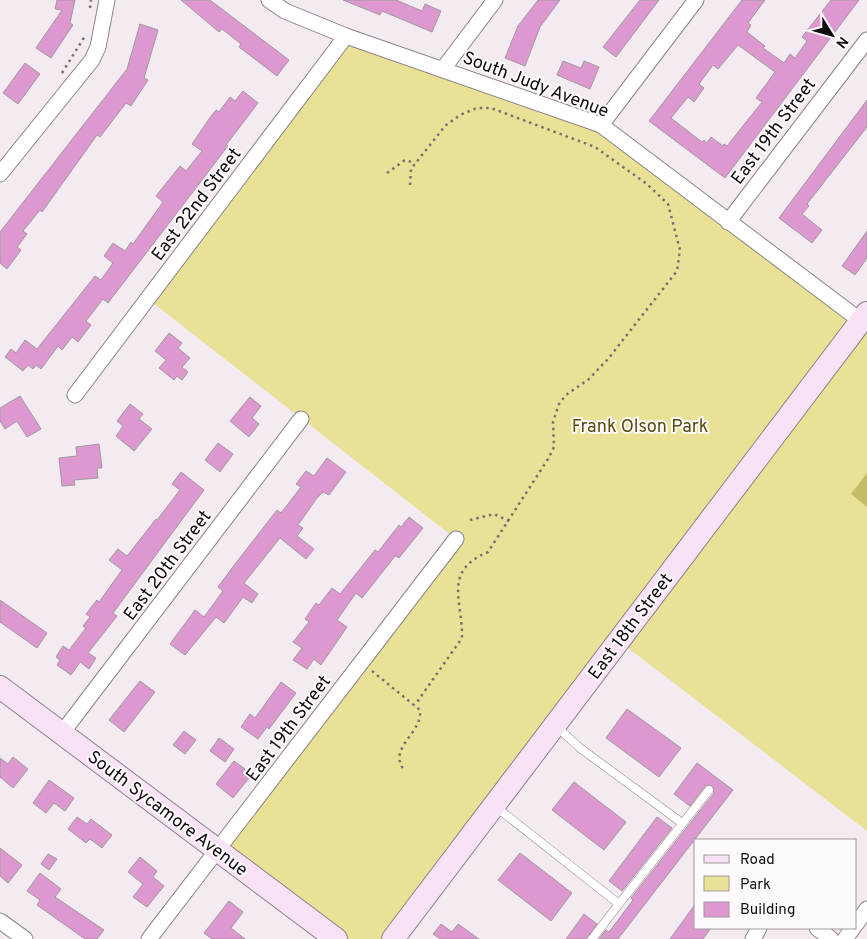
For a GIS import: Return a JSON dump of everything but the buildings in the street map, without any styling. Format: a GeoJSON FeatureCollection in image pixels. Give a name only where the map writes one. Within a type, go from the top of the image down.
{"type":"FeatureCollection","features":[{"type":"Feature","properties":{"kind":"street"},"geometry":{"type":"LineString","coordinates":[[0,174],[92,60],[98,47],[107,0]]}},
{"type":"Feature","properties":{"kind":"street","name":"South Judy Avenue"},"geometry":{"type":"LineString","coordinates":[[269,0],[289,6],[346,36],[601,125],[728,222],[864,317]]}},
{"type":"Feature","properties":{"kind":"street"},"geometry":{"type":"LineString","coordinates":[[443,69],[495,0]]}},
{"type":"Feature","properties":{"kind":"street"},"geometry":{"type":"LineString","coordinates":[[601,125],[696,0]]}},
{"type":"Feature","properties":{"kind":"street","name":"East 22nd Street"},"geometry":{"type":"LineString","coordinates":[[75,395],[346,36]]}},
{"type":"Feature","properties":{"kind":"street","name":"East 19th Street"},"geometry":{"type":"LineString","coordinates":[[728,222],[867,40]]}},
{"type":"Feature","properties":{"kind":"street","name":"East 18th Street"},"geometry":{"type":"LineString","coordinates":[[393,939],[864,317]]}},
{"type":"Feature","properties":{"kind":"street","name":"East 20th Street"},"geometry":{"type":"LineString","coordinates":[[62,734],[301,419]]}},
{"type":"Feature","properties":{"kind":"street","name":"East 19th Street"},"geometry":{"type":"LineString","coordinates":[[149,939],[456,539]]}},
{"type":"Feature","properties":{"kind":"street","name":"South Sycamore Avenue"},"geometry":{"type":"LineString","coordinates":[[0,687],[336,939]]}},
{"type":"Feature","properties":{"kind":"street"},"geometry":{"type":"LineString","coordinates":[[857,923],[867,909]]}},
{"type":"Feature","properties":{"kind":"street"},"geometry":{"type":"LineString","coordinates":[[0,921],[25,939]]}},
{"type":"Feature","properties":{"kind":"street"},"geometry":{"type":"LineString","coordinates":[[818,929],[831,939]]}},
{"type":"Feature","properties":{"kind":"lane"},"geometry":{"type":"LineString","coordinates":[[555,725],[580,748],[682,823]]}},
{"type":"Feature","properties":{"kind":"lane"},"geometry":{"type":"LineString","coordinates":[[592,939],[708,790]]}},
{"type":"Feature","properties":{"kind":"lane"},"geometry":{"type":"LineString","coordinates":[[494,806],[619,904]]}},
{"type":"Feature","properties":{"kind":"path"},"geometry":{"type":"LineString","coordinates":[[90,12],[92,0]]}},
{"type":"Feature","properties":{"kind":"path"},"geometry":{"type":"LineString","coordinates":[[62,74],[81,46],[87,28]]}},
{"type":"Feature","properties":{"kind":"path"},"geometry":{"type":"LineString","coordinates":[[410,184],[409,175],[415,163],[445,126],[460,114],[477,108],[491,108],[596,147],[647,184],[668,204],[680,250],[677,271],[608,359],[589,379],[566,395],[559,404],[553,422],[554,447],[488,552],[473,558],[464,569],[456,591],[462,638],[415,705]]}},
{"type":"Feature","properties":{"kind":"path"},"geometry":{"type":"LineString","coordinates":[[387,173],[405,160],[411,160],[415,163]]}},
{"type":"Feature","properties":{"kind":"path"},"geometry":{"type":"LineString","coordinates":[[470,520],[494,514],[509,521]]}},
{"type":"Feature","properties":{"kind":"path"},"geometry":{"type":"LineString","coordinates":[[361,663],[420,710],[421,717],[417,727],[399,753],[398,763],[404,770]]}},
{"type":"Feature","properties":{"kind":"green space","name":"Frank Olson Park"},"geometry":{"type":"Polygon","coordinates":[[[346,36],[601,125],[860,321],[867,314],[867,831],[619,641],[393,939],[336,939],[218,850],[456,539],[148,299],[346,36]]]}},
{"type":"Feature","properties":{"kind":"shaded area"},"geometry":{"type":"Polygon","coordinates":[[[867,473],[867,507],[851,494],[867,473]]]}}]}
